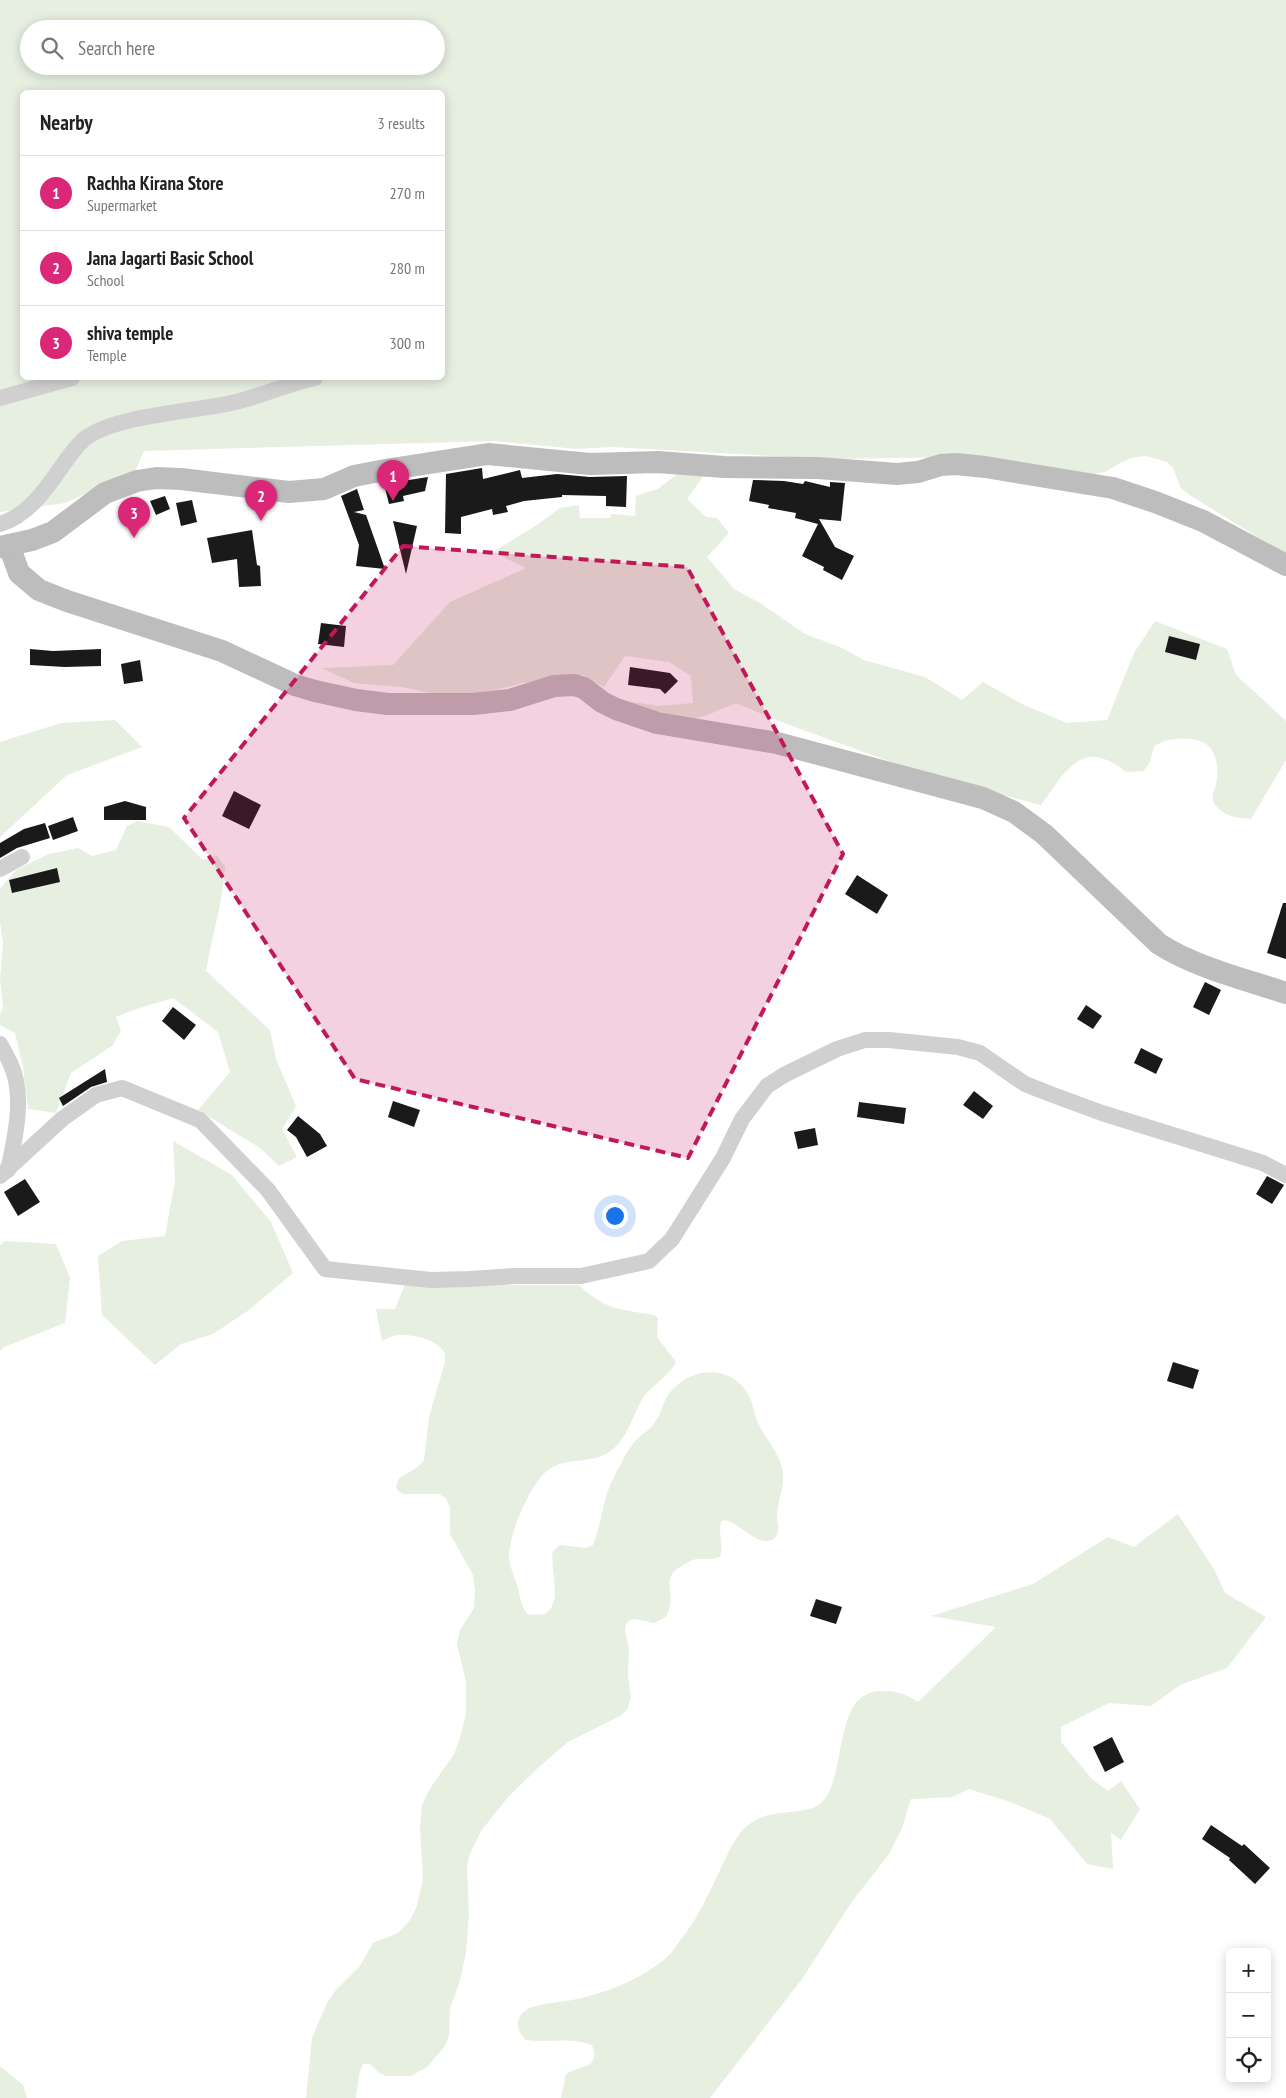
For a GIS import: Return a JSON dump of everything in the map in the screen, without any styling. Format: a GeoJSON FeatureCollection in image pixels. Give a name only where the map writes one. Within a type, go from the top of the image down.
{"type":"FeatureCollection","features":[{"type":"Feature","properties":{"kind":"street"},"geometry":{"type":"LineString","coordinates":[[0,398],[65,380]]}},
{"type":"Feature","properties":{"kind":"street"},"geometry":{"type":"LineString","coordinates":[[0,524],[19,515],[33,503],[45,490],[77,446],[96,432],[128,422],[233,403],[308,380]]}},
{"type":"Feature","properties":{"kind":"street"},"geometry":{"type":"LineString","coordinates":[[1286,565],[1203,521],[1113,488],[985,467],[956,464],[941,465],[918,472],[897,474],[818,468],[724,467],[658,462],[590,464],[488,454],[354,476],[324,489],[289,492],[182,479],[156,478],[137,481],[105,493],[52,532],[32,540],[4,546],[19,572],[39,590],[67,601],[222,650],[295,685],[315,691],[356,700],[388,704],[473,704],[510,700],[554,686],[574,685],[584,688],[602,702],[616,709],[657,723],[777,743],[984,798],[1014,812],[1044,834],[1159,944],[1180,956],[1286,993]]}},
{"type":"Feature","properties":{"kind":"street"},"geometry":{"type":"LineString","coordinates":[[0,870],[22,857]]}},
{"type":"Feature","properties":{"kind":"street"},"geometry":{"type":"LineString","coordinates":[[4,1173],[62,1119],[96,1095],[122,1088],[200,1120],[268,1190],[325,1269],[431,1280],[594,1274],[649,1260],[672,1239],[723,1158],[742,1119],[767,1086],[784,1074],[837,1049],[865,1040],[889,1040],[958,1047],[980,1052],[1025,1084],[1102,1113],[1263,1163],[1286,1175]]}},
{"type":"Feature","properties":{"kind":"street"},"geometry":{"type":"LineString","coordinates":[[0,1044],[12,1066],[17,1096],[16,1134],[4,1173]]}},
{"type":"Feature","properties":{"kind":"highlighted area"},"geometry":{"type":"Polygon","coordinates":[[[403,546],[687,567],[843,854],[688,1158],[355,1079],[184,818],[403,546]]]}},
{"type":"Feature","properties":{"kind":"shaded area"},"geometry":{"type":"Polygon","coordinates":[[[0,0],[1286,0],[1286,555],[1188,494],[1181,488],[1173,468],[1167,462],[1146,456],[1124,461],[1105,472],[1081,476],[973,457],[824,459],[612,447],[576,449],[494,441],[144,451],[133,476],[107,484],[65,503],[0,512],[0,0]]]}},
{"type":"Feature","properties":{"kind":"shaded area"},"geometry":{"type":"Polygon","coordinates":[[[680,472],[706,472],[687,499],[706,517],[717,518],[729,533],[707,557],[734,589],[760,603],[805,634],[840,647],[864,660],[925,677],[962,700],[983,682],[1022,704],[1067,723],[1107,720],[1134,653],[1155,621],[1227,649],[1236,675],[1286,721],[1286,760],[1251,819],[1228,815],[1216,806],[1213,799],[1217,782],[1215,757],[1205,743],[1191,739],[1172,740],[1154,746],[1150,762],[1144,771],[1126,772],[1111,762],[1098,757],[1086,758],[1076,763],[1067,771],[1041,805],[930,776],[781,722],[736,703],[705,716],[676,722],[613,699],[658,706],[693,703],[691,676],[669,662],[625,656],[604,687],[583,675],[523,683],[478,694],[445,696],[402,687],[354,683],[322,668],[393,665],[450,602],[526,568],[493,552],[537,525],[560,508],[579,505],[580,518],[610,518],[611,514],[635,516],[636,496],[658,489],[680,472]]]}},
{"type":"Feature","properties":{"kind":"shaded area"},"geometry":{"type":"Polygon","coordinates":[[[115,720],[142,747],[67,775],[0,837],[0,742],[61,723],[115,720]]]}},
{"type":"Feature","properties":{"kind":"shaded area"},"geometry":{"type":"Polygon","coordinates":[[[137,821],[169,827],[203,860],[217,855],[225,867],[220,906],[206,971],[270,1030],[276,1059],[296,1106],[282,1129],[297,1157],[279,1166],[260,1148],[198,1110],[230,1072],[218,1032],[173,998],[116,1017],[121,1031],[112,1046],[71,1073],[56,1113],[28,1109],[23,1067],[15,1033],[0,1025],[0,1014],[3,1008],[0,979],[3,943],[0,922],[0,889],[16,870],[49,854],[78,848],[92,856],[116,850],[127,826],[137,821]]]}},
{"type":"Feature","properties":{"kind":"shaded area"},"geometry":{"type":"Polygon","coordinates":[[[173,1141],[232,1175],[271,1222],[293,1273],[249,1310],[213,1334],[181,1344],[155,1365],[102,1315],[98,1256],[122,1241],[165,1236],[175,1181],[173,1141]]]}},
{"type":"Feature","properties":{"kind":"shaded area"},"geometry":{"type":"Polygon","coordinates":[[[5,1241],[56,1244],[70,1278],[65,1323],[4,1347],[0,1351],[0,1245],[5,1241]]]}},
{"type":"Feature","properties":{"kind":"shaded area"},"geometry":{"type":"Polygon","coordinates":[[[405,1285],[579,1285],[605,1304],[654,1315],[658,1318],[657,1337],[676,1362],[667,1374],[645,1395],[618,1445],[605,1455],[566,1462],[551,1468],[543,1474],[529,1495],[513,1533],[509,1555],[521,1603],[529,1615],[545,1614],[551,1608],[554,1601],[553,1551],[560,1545],[586,1548],[593,1545],[608,1491],[626,1454],[636,1440],[653,1425],[673,1389],[682,1381],[692,1376],[714,1372],[724,1374],[742,1386],[749,1396],[757,1422],[775,1451],[782,1468],[783,1481],[777,1517],[778,1530],[774,1538],[766,1541],[755,1537],[730,1522],[725,1520],[721,1522],[720,1557],[693,1560],[673,1573],[669,1585],[670,1608],[666,1617],[654,1623],[635,1619],[630,1620],[626,1624],[631,1698],[627,1710],[620,1716],[568,1742],[509,1796],[481,1831],[467,1865],[469,1915],[466,1953],[459,1984],[450,2008],[449,2036],[445,2046],[427,2067],[411,2076],[386,2076],[378,2072],[370,2064],[363,2064],[359,2075],[356,2098],[306,2098],[312,2038],[327,2003],[335,1991],[360,1966],[373,1943],[398,1933],[410,1920],[417,1906],[423,1879],[420,1828],[422,1805],[429,1790],[454,1754],[466,1714],[466,1682],[457,1644],[460,1630],[474,1608],[473,1575],[450,1534],[450,1508],[446,1498],[439,1494],[403,1494],[398,1491],[396,1486],[399,1478],[418,1467],[424,1460],[429,1417],[445,1362],[445,1353],[441,1348],[424,1338],[397,1335],[382,1341],[376,1309],[395,1309],[405,1285]]]}},
{"type":"Feature","properties":{"kind":"shaded area"},"geometry":{"type":"Polygon","coordinates":[[[1178,1514],[1214,1569],[1225,1593],[1266,1617],[1227,1668],[1180,1685],[1151,1706],[1109,1703],[1061,1727],[1061,1742],[1092,1779],[1108,1791],[1121,1781],[1140,1809],[1121,1840],[1111,1833],[1113,1869],[1087,1864],[1050,1819],[1010,1802],[969,1789],[952,1797],[911,1799],[902,1828],[889,1854],[851,1903],[802,1979],[710,2098],[561,2098],[566,2074],[588,2065],[594,2058],[592,2045],[576,2041],[526,2040],[520,2033],[518,2024],[523,2012],[543,2004],[572,2000],[608,1990],[633,1980],[669,1956],[697,1916],[732,1846],[743,1829],[757,1819],[807,1810],[822,1802],[830,1789],[836,1773],[843,1736],[848,1718],[855,1704],[867,1694],[883,1691],[901,1694],[918,1702],[996,1627],[931,1616],[1033,1584],[1108,1537],[1134,1547],[1178,1514]]]}},
{"type":"Feature","properties":{"kind":"shaded area"},"geometry":{"type":"Polygon","coordinates":[[[0,2066],[23,2085],[27,2098],[0,2098],[0,2066]]]}},
{"type":"Feature","properties":{"kind":"building"},"geometry":{"type":"Polygon","coordinates":[[[482,468],[483,479],[520,470],[522,478],[557,474],[590,477],[627,476],[626,507],[606,506],[606,496],[562,495],[562,497],[524,501],[506,506],[508,512],[493,515],[492,509],[461,517],[461,534],[445,533],[446,474],[482,468]]]}},
{"type":"Feature","properties":{"kind":"building"},"geometry":{"type":"Polygon","coordinates":[[[428,477],[425,491],[403,496],[404,501],[389,504],[384,484],[428,477]]]}},
{"type":"Feature","properties":{"kind":"building"},"geometry":{"type":"Polygon","coordinates":[[[753,480],[803,484],[805,481],[830,487],[830,482],[845,483],[841,521],[819,519],[835,547],[854,556],[842,580],[823,570],[824,567],[802,556],[818,524],[795,518],[796,513],[768,508],[769,505],[749,501],[753,480]]]}},
{"type":"Feature","properties":{"kind":"building"},"geometry":{"type":"Polygon","coordinates":[[[357,489],[364,510],[354,512],[366,515],[385,569],[356,566],[359,545],[341,496],[357,489]]]}},
{"type":"Feature","properties":{"kind":"building"},"geometry":{"type":"Polygon","coordinates":[[[165,496],[170,509],[156,515],[150,501],[165,496]]]}},
{"type":"Feature","properties":{"kind":"building"},"geometry":{"type":"Polygon","coordinates":[[[192,500],[197,522],[181,526],[176,503],[192,500]]]}},
{"type":"Feature","properties":{"kind":"building"},"geometry":{"type":"Polygon","coordinates":[[[393,521],[417,526],[406,574],[393,521]]]}},
{"type":"Feature","properties":{"kind":"building"},"geometry":{"type":"Polygon","coordinates":[[[252,530],[257,565],[260,566],[261,586],[239,587],[237,559],[212,563],[207,538],[252,530]]]}},
{"type":"Feature","properties":{"kind":"building"},"geometry":{"type":"Polygon","coordinates":[[[321,623],[346,626],[344,647],[318,644],[321,623]]]}},
{"type":"Feature","properties":{"kind":"building"},"geometry":{"type":"Polygon","coordinates":[[[1169,636],[1200,644],[1196,660],[1165,652],[1169,636]]]}},
{"type":"Feature","properties":{"kind":"building"},"geometry":{"type":"Polygon","coordinates":[[[30,649],[53,651],[101,649],[101,666],[65,667],[30,665],[30,649]]]}},
{"type":"Feature","properties":{"kind":"building"},"geometry":{"type":"Polygon","coordinates":[[[140,660],[143,681],[124,684],[121,664],[140,660]]]}},
{"type":"Feature","properties":{"kind":"building"},"geometry":{"type":"Polygon","coordinates":[[[630,667],[670,673],[678,681],[665,694],[660,689],[628,685],[630,667]]]}},
{"type":"Feature","properties":{"kind":"building"},"geometry":{"type":"Polygon","coordinates":[[[234,791],[261,805],[249,829],[222,816],[234,791]]]}},
{"type":"Feature","properties":{"kind":"building"},"geometry":{"type":"Polygon","coordinates":[[[125,801],[146,807],[146,820],[104,820],[104,807],[125,801]]]}},
{"type":"Feature","properties":{"kind":"building"},"geometry":{"type":"Polygon","coordinates":[[[73,817],[78,831],[53,840],[48,826],[73,817]]]}},
{"type":"Feature","properties":{"kind":"building"},"geometry":{"type":"Polygon","coordinates":[[[45,823],[50,838],[17,848],[0,858],[0,843],[24,829],[45,823]]]}},
{"type":"Feature","properties":{"kind":"building"},"geometry":{"type":"Polygon","coordinates":[[[57,868],[60,882],[12,893],[9,880],[57,868]]]}},
{"type":"Feature","properties":{"kind":"building"},"geometry":{"type":"Polygon","coordinates":[[[857,875],[888,895],[877,914],[845,894],[857,875]]]}},
{"type":"Feature","properties":{"kind":"building"},"geometry":{"type":"Polygon","coordinates":[[[1283,903],[1286,903],[1286,959],[1267,953],[1283,903]]]}},
{"type":"Feature","properties":{"kind":"building"},"geometry":{"type":"Polygon","coordinates":[[[1205,982],[1221,990],[1209,1015],[1193,1007],[1205,982]]]}},
{"type":"Feature","properties":{"kind":"building"},"geometry":{"type":"Polygon","coordinates":[[[1086,1005],[1102,1016],[1093,1029],[1077,1019],[1086,1005]]]}},
{"type":"Feature","properties":{"kind":"building"},"geometry":{"type":"Polygon","coordinates":[[[173,1007],[196,1025],[184,1040],[162,1021],[173,1007]]]}},
{"type":"Feature","properties":{"kind":"building"},"geometry":{"type":"Polygon","coordinates":[[[1141,1048],[1163,1059],[1156,1074],[1134,1063],[1141,1048]]]}},
{"type":"Feature","properties":{"kind":"building"},"geometry":{"type":"Polygon","coordinates":[[[105,1069],[107,1082],[91,1087],[63,1106],[59,1098],[105,1069]]]}},
{"type":"Feature","properties":{"kind":"building"},"geometry":{"type":"Polygon","coordinates":[[[974,1091],[993,1106],[983,1119],[963,1105],[974,1091]]]}},
{"type":"Feature","properties":{"kind":"building"},"geometry":{"type":"Polygon","coordinates":[[[393,1101],[420,1110],[414,1127],[388,1117],[393,1101]]]}},
{"type":"Feature","properties":{"kind":"building"},"geometry":{"type":"Polygon","coordinates":[[[859,1102],[906,1108],[904,1124],[857,1117],[859,1102]]]}},
{"type":"Feature","properties":{"kind":"building"},"geometry":{"type":"Polygon","coordinates":[[[298,1116],[320,1134],[327,1146],[307,1157],[296,1137],[287,1130],[298,1116]]]}},
{"type":"Feature","properties":{"kind":"building"},"geometry":{"type":"Polygon","coordinates":[[[815,1128],[818,1145],[798,1149],[794,1132],[815,1128]]]}},
{"type":"Feature","properties":{"kind":"building"},"geometry":{"type":"Polygon","coordinates":[[[1267,1176],[1284,1185],[1272,1204],[1256,1194],[1267,1176]]]}},
{"type":"Feature","properties":{"kind":"building"},"geometry":{"type":"Polygon","coordinates":[[[25,1179],[40,1202],[18,1216],[4,1192],[25,1179]]]}},
{"type":"Feature","properties":{"kind":"building"},"geometry":{"type":"Polygon","coordinates":[[[1173,1362],[1199,1370],[1193,1389],[1167,1381],[1173,1362]]]}},
{"type":"Feature","properties":{"kind":"building"},"geometry":{"type":"Polygon","coordinates":[[[816,1599],[842,1607],[836,1624],[810,1616],[816,1599]]]}},
{"type":"Feature","properties":{"kind":"building"},"geometry":{"type":"Polygon","coordinates":[[[1112,1737],[1124,1762],[1105,1772],[1093,1747],[1112,1737]]]}},
{"type":"Feature","properties":{"kind":"building"},"geometry":{"type":"Polygon","coordinates":[[[1211,1825],[1242,1846],[1244,1844],[1270,1868],[1255,1884],[1229,1860],[1230,1858],[1202,1839],[1211,1825]]]}},
{"type":"Feature","properties":{"kind":"place","name":"Rachha Kirana Store"},"geometry":{"type":"Point","coordinates":[393,501]}},
{"type":"Feature","properties":{"kind":"place","name":"Jana Jagarti Basic School"},"geometry":{"type":"Point","coordinates":[261,521]}},
{"type":"Feature","properties":{"kind":"place","name":"shiva temple"},"geometry":{"type":"Point","coordinates":[134,538]}}]}
